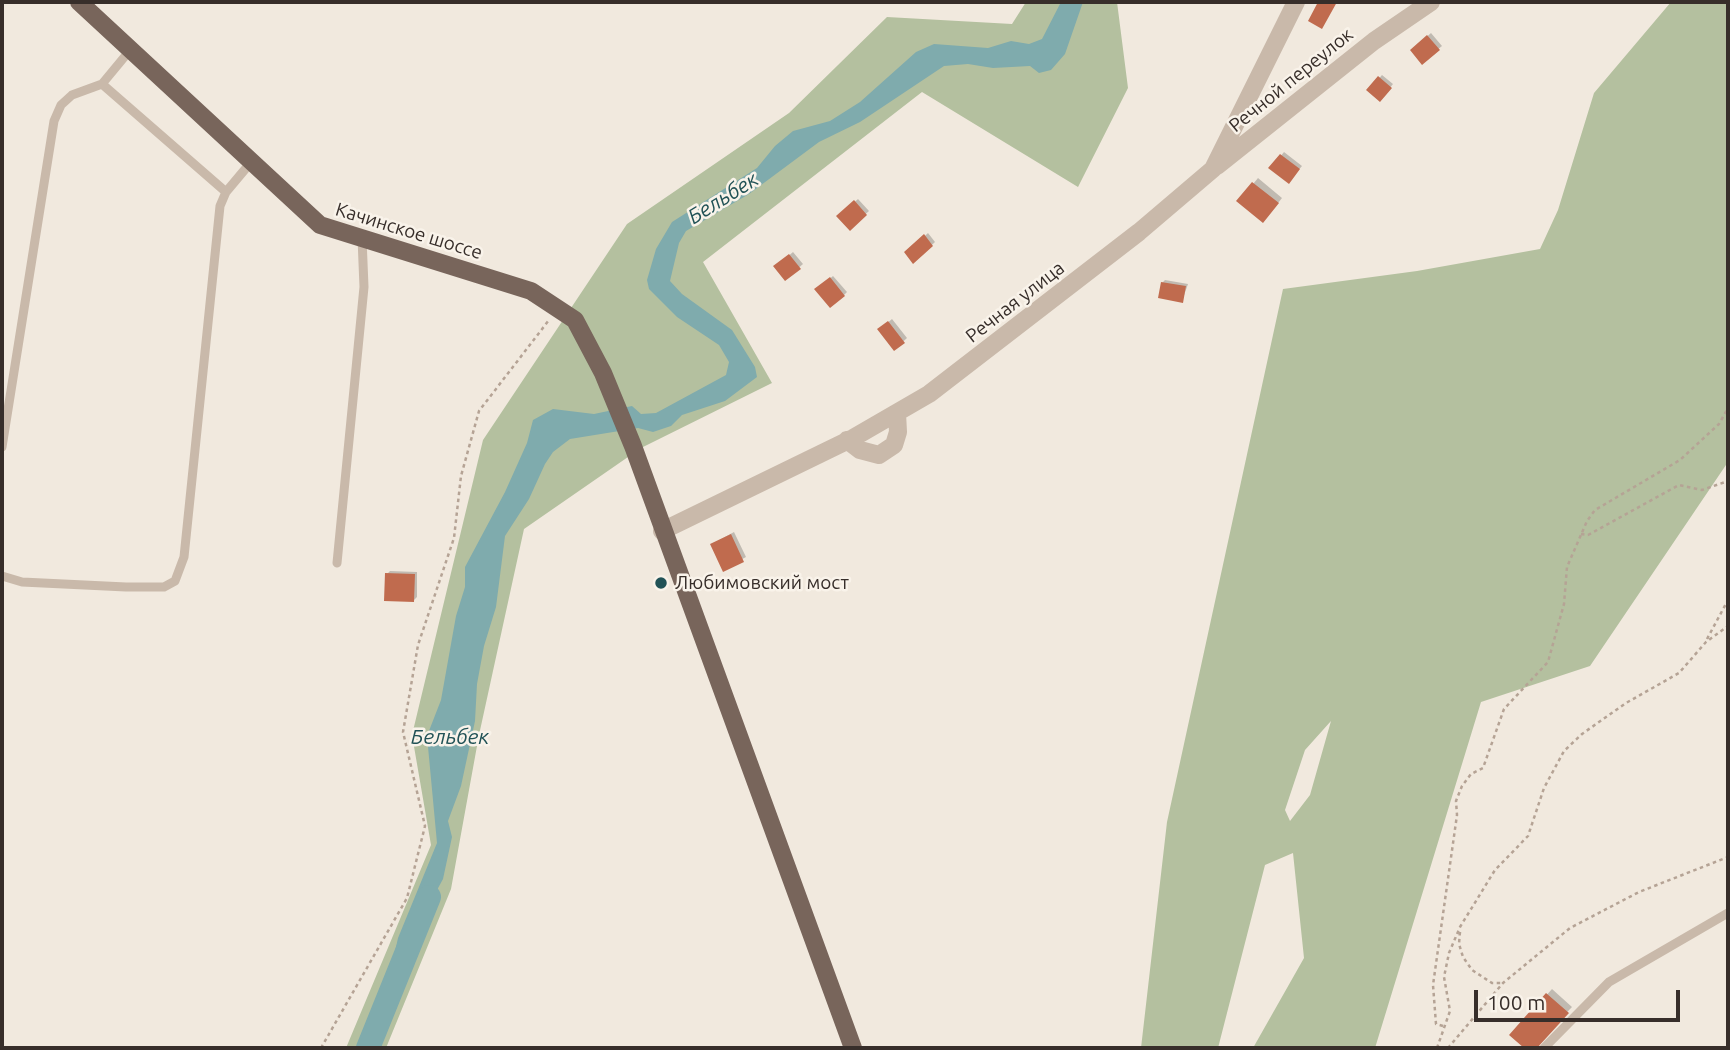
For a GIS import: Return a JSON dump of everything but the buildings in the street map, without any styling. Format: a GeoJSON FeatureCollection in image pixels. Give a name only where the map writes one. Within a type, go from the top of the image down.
{"type":"FeatureCollection","features":[{"type":"Feature","properties":{"kind":"main road","name":"Качинское шоссе"},"geometry":{"type":"LineString","coordinates":[[79,2],[320,225],[531,291],[575,320],[603,373],[634,446],[662,531],[692,603],[853,1048]]}},
{"type":"Feature","properties":{"kind":"street","name":"Речная улица"},"geometry":{"type":"LineString","coordinates":[[662,531],[848,440],[929,394],[1139,232],[1213,169],[1296,2]]}},
{"type":"Feature","properties":{"kind":"street","name":"Речной переулок"},"geometry":{"type":"LineString","coordinates":[[1213,169],[1374,41],[1431,2]]}},
{"type":"Feature","properties":{"kind":"street"},"geometry":{"type":"LineString","coordinates":[[848,440],[860,450],[879,455],[894,445],[898,432],[897,413]]}},
{"type":"Feature","properties":{"kind":"lane"},"geometry":{"type":"LineString","coordinates":[[2,447],[54,121],[61,104],[72,95],[102,85],[131,49]]}},
{"type":"Feature","properties":{"kind":"lane"},"geometry":{"type":"LineString","coordinates":[[102,85],[226,192]]}},
{"type":"Feature","properties":{"kind":"lane"},"geometry":{"type":"LineString","coordinates":[[2,576],[22,582],[126,587],[164,587],[175,581],[184,557],[217,225],[226,192],[252,161]]}},
{"type":"Feature","properties":{"kind":"lane"},"geometry":{"type":"LineString","coordinates":[[337,563],[364,287],[362,238]]}},
{"type":"Feature","properties":{"kind":"lane"},"geometry":{"type":"LineString","coordinates":[[1544,1048],[1609,982],[1728,913]]}},
{"type":"Feature","properties":{"kind":"path"},"geometry":{"type":"LineString","coordinates":[[321,1048],[407,898],[425,826],[403,732],[418,645],[454,538],[461,476],[479,411],[556,308]]}},
{"type":"Feature","properties":{"kind":"path"},"geometry":{"type":"LineString","coordinates":[[1443,1026],[1436,1024],[1433,985],[1457,815],[1456,801],[1471,774],[1483,768],[1504,709],[1548,662],[1564,604],[1567,568],[1581,534],[1595,510],[1680,460],[1719,424],[1728,408]]}},
{"type":"Feature","properties":{"kind":"path"},"geometry":{"type":"LineString","coordinates":[[1581,534],[1588,535],[1679,485],[1702,490],[1728,481]]}},
{"type":"Feature","properties":{"kind":"path"},"geometry":{"type":"LineString","coordinates":[[1706,642],[1728,600]]}},
{"type":"Feature","properties":{"kind":"path"},"geometry":{"type":"LineString","coordinates":[[1437,1048],[1450,1011],[1444,977],[1449,953],[1460,927],[1495,870],[1528,836],[1544,788],[1564,751],[1582,734],[1626,703],[1679,673],[1706,642],[1728,626]]}},
{"type":"Feature","properties":{"kind":"path"},"geometry":{"type":"LineString","coordinates":[[1448,1048],[1503,984],[1570,928],[1639,892],[1728,857]]}},
{"type":"Feature","properties":{"kind":"path"},"geometry":{"type":"LineString","coordinates":[[1460,927],[1458,944],[1472,970],[1492,984],[1503,984]]}},
{"type":"Feature","properties":{"kind":"green space"},"geometry":{"type":"Polygon","coordinates":[[[1026,2],[1117,2],[1128,88],[1078,187],[922,92],[703,262],[772,383],[641,448],[524,529],[479,735],[451,889],[386,1048],[346,1048],[431,845],[412,735],[483,440],[627,224],[789,113],[887,17],[1012,24],[1026,2]]]}},
{"type":"Feature","properties":{"kind":"green space"},"geometry":{"type":"Polygon","coordinates":[[[1671,2],[1728,2],[1728,462],[1590,666],[1481,702],[1375,1048],[1253,1048],[1304,958],[1293,853],[1265,865],[1218,1048],[1141,1048],[1167,822],[1283,289],[1417,271],[1540,249],[1558,210],[1594,93],[1671,2]],[[1331,721],[1305,750],[1285,810],[1290,821],[1310,795],[1331,721]]]}},
{"type":"Feature","properties":{"kind":"water","name":"Бельбек"},"geometry":{"type":"Polygon","coordinates":[[[1061,2],[1083,2],[1065,54],[1051,70],[1039,73],[1030,66],[944,66],[860,122],[819,142],[749,194],[686,231],[679,243],[670,281],[682,294],[732,330],[755,367],[757,377],[725,401],[682,415],[671,426],[653,432],[638,428],[570,439],[553,452],[545,464],[529,499],[505,536],[496,607],[484,646],[477,684],[475,721],[461,786],[448,821],[452,837],[443,879],[418,925],[372,1048],[357,1048],[390,974],[398,938],[437,843],[427,736],[441,700],[456,616],[465,587],[465,567],[505,492],[527,443],[533,420],[553,409],[594,414],[632,406],[641,414],[656,413],[726,375],[729,362],[719,345],[677,317],[649,289],[647,280],[656,249],[672,222],[757,168],[775,146],[793,131],[830,121],[860,102],[916,52],[934,44],[988,48],[1011,41],[1029,44],[1042,39],[1061,2]]]}},
{"type":"Feature","properties":{"kind":"waterway","name":"Бельбек"},"geometry":{"type":"LineString","coordinates":[[368,1048],[429,897]]}},
{"type":"Feature","properties":{"kind":"place","name":"Любимовский мост"},"geometry":{"type":"Point","coordinates":[661,583]}}]}
